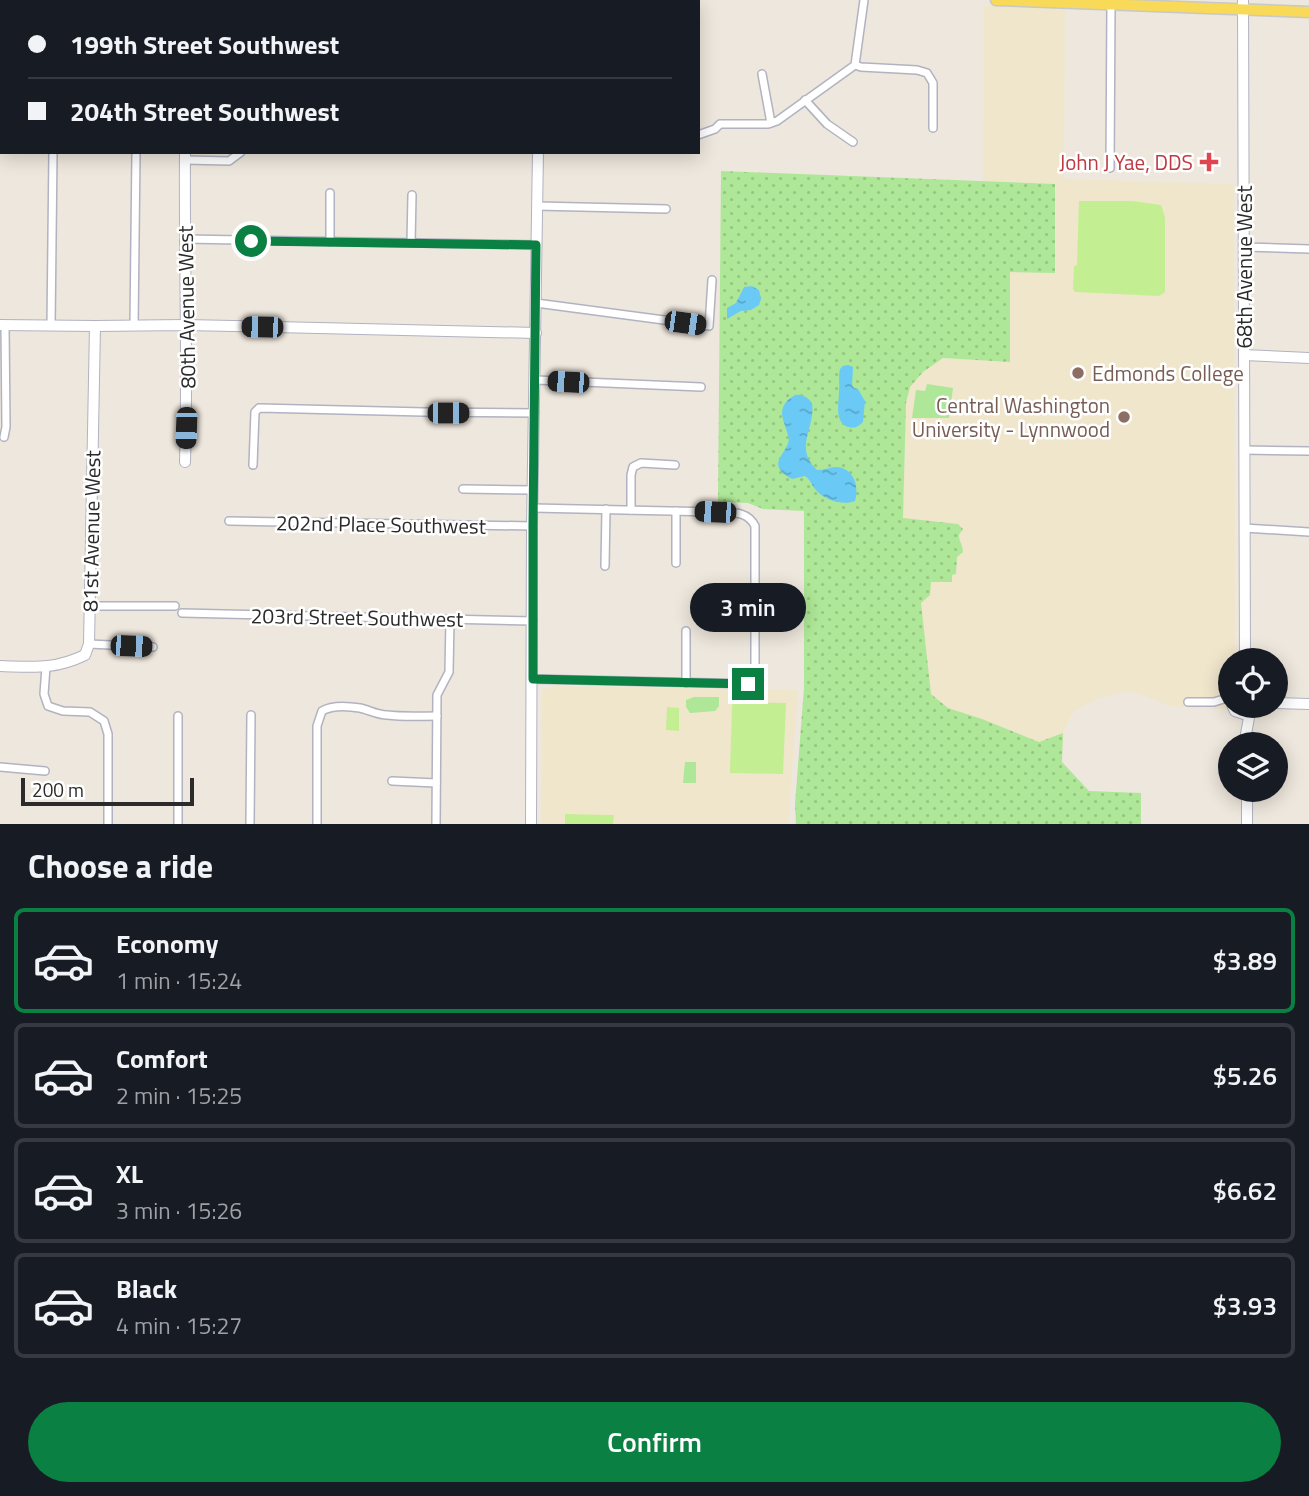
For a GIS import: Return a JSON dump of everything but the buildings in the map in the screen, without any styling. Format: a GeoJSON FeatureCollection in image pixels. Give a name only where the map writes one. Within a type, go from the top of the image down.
{"type":"FeatureCollection","features":[{"type":"Feature","properties":{"kind":"main road"},"geometry":{"type":"LineString","coordinates":[[996,0],[1243,5],[1309,12]]}},
{"type":"Feature","properties":{"kind":"street"},"geometry":{"type":"LineString","coordinates":[[700,134],[715,129],[720,124],[771,123],[855,65],[864,0]]}},
{"type":"Feature","properties":{"kind":"street"},"geometry":{"type":"LineString","coordinates":[[1110,167],[1111,4]]}},
{"type":"Feature","properties":{"kind":"street","name":"68th Avenue West"},"geometry":{"type":"LineString","coordinates":[[1243,5],[1245,648]]}},
{"type":"Feature","properties":{"kind":"street"},"geometry":{"type":"LineString","coordinates":[[855,65],[927,73],[933,82],[933,128]]}},
{"type":"Feature","properties":{"kind":"street"},"geometry":{"type":"LineString","coordinates":[[762,74],[771,123]]}},
{"type":"Feature","properties":{"kind":"street"},"geometry":{"type":"LineString","coordinates":[[806,100],[827,124],[853,142]]}},
{"type":"Feature","properties":{"kind":"street"},"geometry":{"type":"LineString","coordinates":[[51,326],[53,154]]}},
{"type":"Feature","properties":{"kind":"street"},"geometry":{"type":"LineString","coordinates":[[135,326],[136,154]]}},
{"type":"Feature","properties":{"kind":"street"},"geometry":{"type":"LineString","coordinates":[[185,156],[229,160],[238,154]]}},
{"type":"Feature","properties":{"kind":"street"},"geometry":{"type":"LineString","coordinates":[[531,824],[538,154]]}},
{"type":"Feature","properties":{"kind":"street","name":"80th Avenue West"},"geometry":{"type":"LineString","coordinates":[[185,156],[185,462]]}},
{"type":"Feature","properties":{"kind":"street"},"geometry":{"type":"LineString","coordinates":[[330,193],[330,242]]}},
{"type":"Feature","properties":{"kind":"street"},"geometry":{"type":"LineString","coordinates":[[411,243],[412,195]]}},
{"type":"Feature","properties":{"kind":"street"},"geometry":{"type":"LineString","coordinates":[[537,206],[666,209]]}},
{"type":"Feature","properties":{"kind":"street"},"geometry":{"type":"LineString","coordinates":[[184,239],[536,245]]}},
{"type":"Feature","properties":{"kind":"street"},"geometry":{"type":"LineString","coordinates":[[1244,247],[1309,249]]}},
{"type":"Feature","properties":{"kind":"street"},"geometry":{"type":"LineString","coordinates":[[536,303],[709,326],[712,280]]}},
{"type":"Feature","properties":{"kind":"street"},"geometry":{"type":"LineString","coordinates":[[4,437],[3,325],[186,325],[536,333]]}},
{"type":"Feature","properties":{"kind":"street","name":"81st Avenue West"},"geometry":{"type":"LineString","coordinates":[[89,645],[95,327]]}},
{"type":"Feature","properties":{"kind":"street"},"geometry":{"type":"LineString","coordinates":[[1244,355],[1309,358]]}},
{"type":"Feature","properties":{"kind":"street"},"geometry":{"type":"LineString","coordinates":[[536,380],[701,387]]}},
{"type":"Feature","properties":{"kind":"street"},"geometry":{"type":"LineString","coordinates":[[253,465],[255,412],[259,408],[535,413]]}},
{"type":"Feature","properties":{"kind":"street"},"geometry":{"type":"LineString","coordinates":[[1244,450],[1309,452]]}},
{"type":"Feature","properties":{"kind":"street"},"geometry":{"type":"LineString","coordinates":[[631,510],[631,475],[634,467],[641,463],[675,465]]}},
{"type":"Feature","properties":{"kind":"street"},"geometry":{"type":"LineString","coordinates":[[463,489],[533,490]]}},
{"type":"Feature","properties":{"kind":"street"},"geometry":{"type":"LineString","coordinates":[[533,508],[741,513],[749,517],[755,526],[755,684],[533,679]]}},
{"type":"Feature","properties":{"kind":"street"},"geometry":{"type":"LineString","coordinates":[[606,566],[607,509]]}},
{"type":"Feature","properties":{"kind":"street"},"geometry":{"type":"LineString","coordinates":[[676,511],[676,563]]}},
{"type":"Feature","properties":{"kind":"street","name":"202nd Place Southwest"},"geometry":{"type":"LineString","coordinates":[[229,521],[533,526]]}},
{"type":"Feature","properties":{"kind":"street"},"geometry":{"type":"LineString","coordinates":[[1244,528],[1309,532]]}},
{"type":"Feature","properties":{"kind":"street"},"geometry":{"type":"LineString","coordinates":[[90,606],[175,606]]}},
{"type":"Feature","properties":{"kind":"street","name":"203rd Street Southwest"},"geometry":{"type":"LineString","coordinates":[[183,613],[533,621]]}},
{"type":"Feature","properties":{"kind":"street"},"geometry":{"type":"LineString","coordinates":[[436,824],[437,695],[449,672],[450,619]]}},
{"type":"Feature","properties":{"kind":"street"},"geometry":{"type":"LineString","coordinates":[[686,631],[686,683]]}},
{"type":"Feature","properties":{"kind":"street"},"geometry":{"type":"LineString","coordinates":[[0,666],[46,667],[69,663],[85,655],[89,645],[153,647]]}},
{"type":"Feature","properties":{"kind":"street"},"geometry":{"type":"LineString","coordinates":[[46,667],[44,694],[48,706],[62,711],[90,712],[104,721],[108,734],[108,824]]}},
{"type":"Feature","properties":{"kind":"street"},"geometry":{"type":"LineString","coordinates":[[1188,702],[1218,701]]}},
{"type":"Feature","properties":{"kind":"street"},"geometry":{"type":"LineString","coordinates":[[1214,702],[1218,704]]}},
{"type":"Feature","properties":{"kind":"street"},"geometry":{"type":"LineString","coordinates":[[1288,703],[1309,704]]}},
{"type":"Feature","properties":{"kind":"street"},"geometry":{"type":"LineString","coordinates":[[317,824],[317,726],[322,711],[338,707],[360,708],[386,715],[437,716]]}},
{"type":"Feature","properties":{"kind":"street"},"geometry":{"type":"LineString","coordinates":[[250,824],[251,715]]}},
{"type":"Feature","properties":{"kind":"street"},"geometry":{"type":"LineString","coordinates":[[178,716],[178,824]]}},
{"type":"Feature","properties":{"kind":"street"},"geometry":{"type":"LineString","coordinates":[[0,767],[45,771]]}},
{"type":"Feature","properties":{"kind":"street"},"geometry":{"type":"LineString","coordinates":[[392,781],[436,783]]}},
{"type":"Feature","properties":{"kind":"street"},"geometry":{"type":"LineString","coordinates":[[1247,802],[1247,824]]}},
{"type":"Feature","properties":{"kind":"shaded area","name":"Edmonds College"},"geometry":{"type":"Polygon","coordinates":[[[984,6],[1065,8],[1064,179],[1234,184],[1235,648],[1218,648],[1218,709],[1170,706],[1125,691],[1098,699],[1073,711],[1063,733],[1039,742],[948,708],[931,694],[921,603],[931,582],[956,574],[957,557],[963,546],[959,542],[959,535],[963,529],[958,524],[903,519],[906,403],[910,387],[923,372],[943,358],[1009,362],[1010,272],[1055,272],[1055,184],[983,181],[984,6]]]}},
{"type":"Feature","properties":{"kind":"shaded area"},"geometry":{"type":"Polygon","coordinates":[[[553,686],[798,690],[788,824],[541,824],[542,691],[553,686]]]}},
{"type":"Feature","properties":{"kind":"green space"},"geometry":{"type":"Polygon","coordinates":[[[721,171],[1055,184],[1055,273],[1010,272],[1010,362],[943,358],[923,372],[910,387],[906,403],[903,518],[958,524],[963,529],[959,535],[963,552],[957,557],[956,574],[952,575],[952,582],[931,582],[930,595],[921,603],[931,694],[948,708],[1039,742],[1063,733],[1062,762],[1089,791],[1141,793],[1141,824],[796,824],[795,804],[804,688],[804,511],[763,509],[748,503],[718,502],[721,171]]]}},
{"type":"Feature","properties":{"kind":"green space"},"geometry":{"type":"Polygon","coordinates":[[[1079,201],[1133,201],[1161,205],[1165,217],[1165,292],[1159,296],[1075,292],[1074,266],[1077,265],[1079,201]]]}},
{"type":"Feature","properties":{"kind":"green space"},"geometry":{"type":"Polygon","coordinates":[[[927,384],[953,388],[949,418],[912,418],[916,390],[925,391],[927,384]]]}},
{"type":"Feature","properties":{"kind":"green space"},"geometry":{"type":"Polygon","coordinates":[[[694,697],[719,697],[719,706],[715,711],[690,713],[686,707],[686,700],[694,697]]]}},
{"type":"Feature","properties":{"kind":"green space"},"geometry":{"type":"Polygon","coordinates":[[[736,702],[786,703],[783,774],[730,773],[732,705],[736,702]]]}},
{"type":"Feature","properties":{"kind":"green space"},"geometry":{"type":"Polygon","coordinates":[[[667,707],[679,708],[679,731],[666,730],[667,707]]]}},
{"type":"Feature","properties":{"kind":"green space"},"geometry":{"type":"Polygon","coordinates":[[[685,762],[696,762],[696,783],[683,783],[685,762]]]}},
{"type":"Feature","properties":{"kind":"green space"},"geometry":{"type":"Polygon","coordinates":[[[565,814],[614,815],[613,824],[565,824],[565,814]]]}},
{"type":"Feature","properties":{"kind":"water"},"geometry":{"type":"Polygon","coordinates":[[[752,286],[759,290],[759,305],[727,319],[727,308],[736,303],[744,287],[752,286]]]}},
{"type":"Feature","properties":{"kind":"water"},"geometry":{"type":"Polygon","coordinates":[[[848,365],[853,367],[852,385],[858,389],[865,401],[863,422],[853,428],[844,425],[838,412],[840,369],[848,365]]]}},
{"type":"Feature","properties":{"kind":"water"},"geometry":{"type":"Polygon","coordinates":[[[795,395],[805,396],[812,403],[806,445],[810,462],[817,470],[834,467],[850,473],[856,483],[855,501],[845,503],[829,499],[820,494],[805,476],[792,479],[779,469],[779,459],[789,439],[782,410],[795,395]]]}},
{"type":"Feature","properties":{"kind":"place","name":"John J Yae, DDS"},"geometry":{"type":"Point","coordinates":[1209,162]}},
{"type":"Feature","properties":{"kind":"place","name":"Edmonds College"},"geometry":{"type":"Point","coordinates":[1078,373]}},
{"type":"Feature","properties":{"kind":"place","name":"Central Washington University - Lynnwood"},"geometry":{"type":"Point","coordinates":[1124,417]}},
{"type":"Feature","properties":{"kind":"route"},"geometry":{"type":"LineString","coordinates":[[251,241],[536,245],[533,679],[748,684]]}}]}
